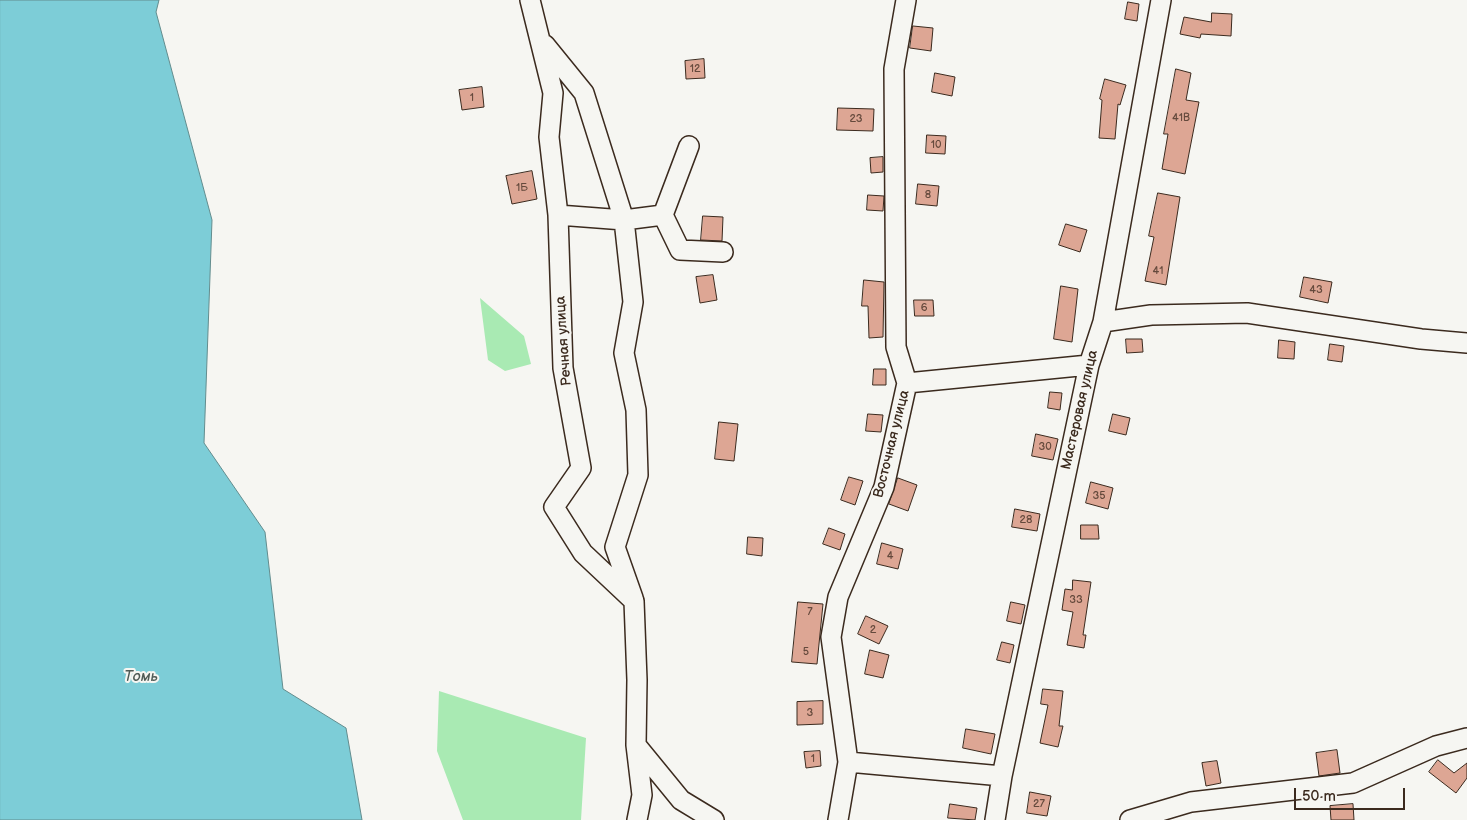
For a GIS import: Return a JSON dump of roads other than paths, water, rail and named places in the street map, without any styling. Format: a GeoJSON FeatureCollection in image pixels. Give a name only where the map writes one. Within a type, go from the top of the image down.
{"type":"FeatureCollection","features":[{"type":"Feature","properties":{"kind":"street","name":"Речная улица"},"geometry":{"type":"LineString","coordinates":[[530,0],[542,42],[553,93],[549,137],[558,215],[563,368],[582,468],[554,507],[583,553],[634,601]]}},
{"type":"Feature","properties":{"kind":"street","name":"Восточная улица"},"geometry":{"type":"LineString","coordinates":[[838,820],[848,762],[831,636],[838,597],[884,487],[907,383],[896,347],[894,69],[906,0]]}},
{"type":"Feature","properties":{"kind":"street","name":"Мастеровая улица"},"geometry":{"type":"LineString","coordinates":[[996,820],[1002,776],[1089,365],[1103,322],[1161,0]]}},
{"type":"Feature","properties":{"kind":"street","name":"Речная улица"},"geometry":{"type":"LineString","coordinates":[[542,42],[584,94],[624,220],[633,302],[624,354],[636,410],[638,476],[615,547],[634,601],[637,680],[636,745],[642,795],[637,820]]}},
{"type":"Feature","properties":{"kind":"street"},"geometry":{"type":"LineString","coordinates":[[690,146],[662,215],[680,250],[723,252]]}},
{"type":"Feature","properties":{"kind":"street"},"geometry":{"type":"LineString","coordinates":[[558,215],[624,220],[662,215]]}},
{"type":"Feature","properties":{"kind":"street"},"geometry":{"type":"LineString","coordinates":[[1103,322],[1151,315],[1247,313],[1421,339],[1467,343]]}},
{"type":"Feature","properties":{"kind":"street"},"geometry":{"type":"LineString","coordinates":[[907,383],[1089,365]]}},
{"type":"Feature","properties":{"kind":"street"},"geometry":{"type":"LineString","coordinates":[[1130,820],[1191,802],[1353,783],[1436,746],[1467,738]]}},
{"type":"Feature","properties":{"kind":"street"},"geometry":{"type":"LineString","coordinates":[[636,745],[681,800],[714,820]]}},
{"type":"Feature","properties":{"kind":"street"},"geometry":{"type":"LineString","coordinates":[[848,762],[1002,776]]}},
{"type":"Feature","properties":{"kind":"water","name":"Томь"},"geometry":{"type":"Polygon","coordinates":[[[0,0],[159,0],[156,12],[212,220],[204,443],[265,532],[283,689],[346,728],[362,820],[0,820],[0,0]]]}}]}
